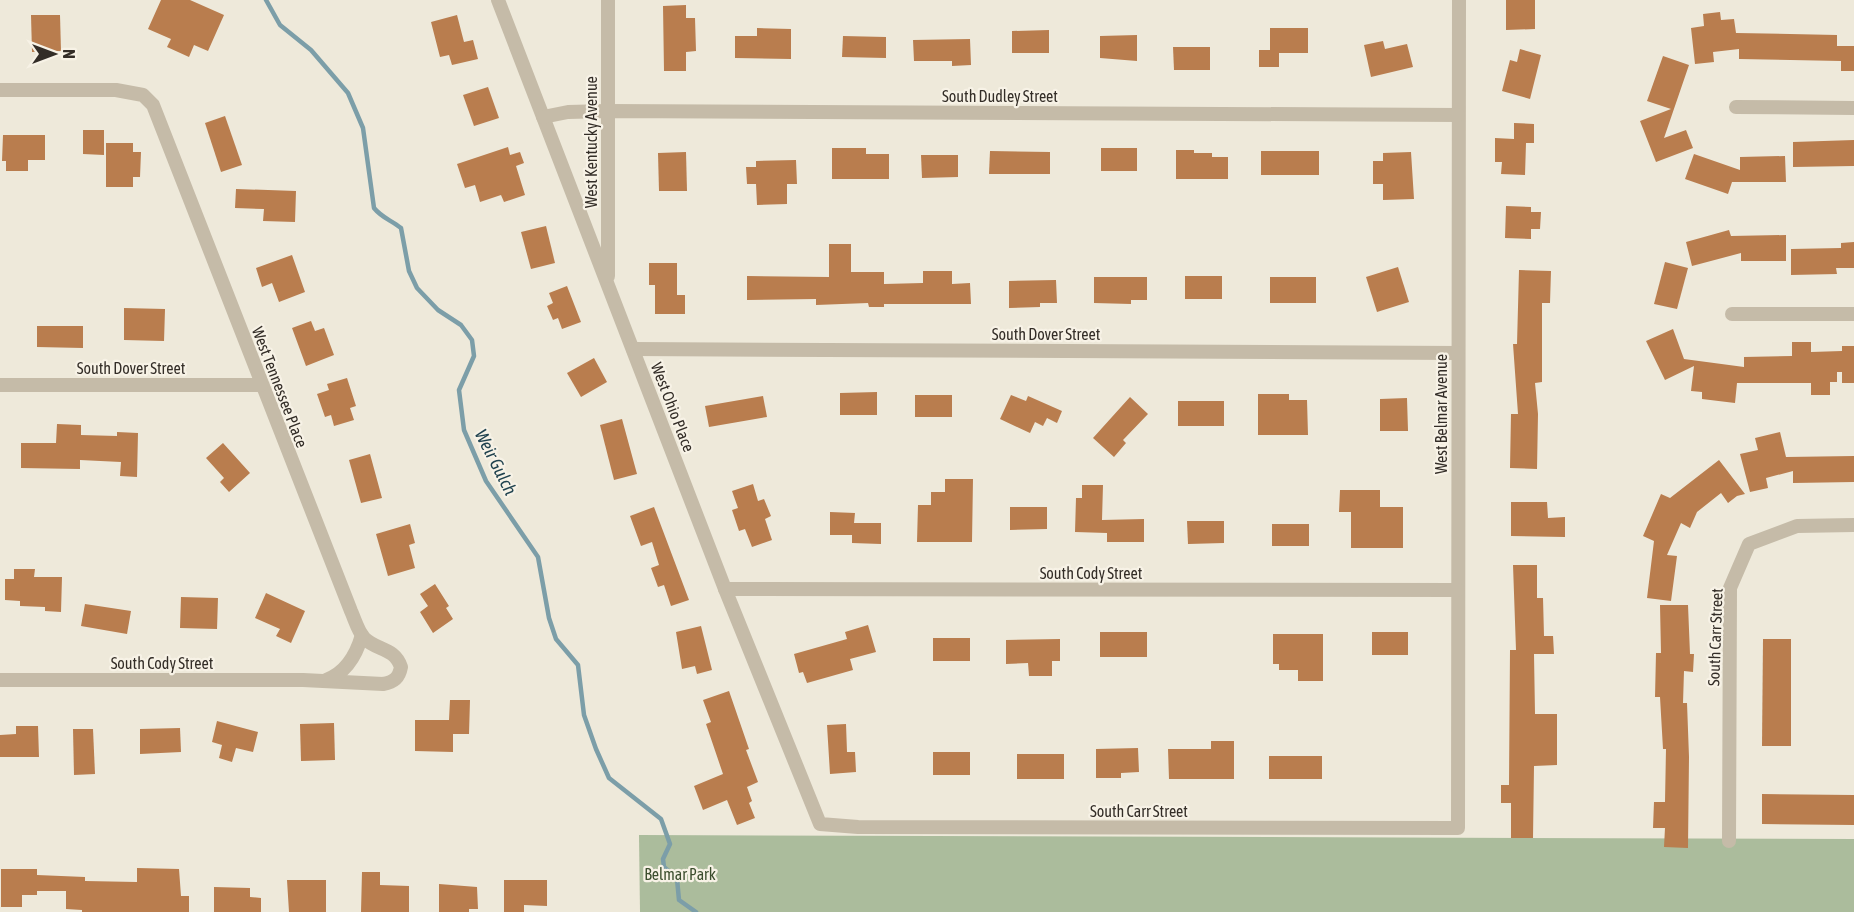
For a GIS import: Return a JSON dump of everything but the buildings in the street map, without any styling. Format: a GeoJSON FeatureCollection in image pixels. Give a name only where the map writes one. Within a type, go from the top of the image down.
{"type":"FeatureCollection","features":[{"type":"Feature","properties":{"kind":"street","name":"West Ohio Place"},"geometry":{"type":"LineString","coordinates":[[498,0],[725,590],[820,825]]}},
{"type":"Feature","properties":{"kind":"street","name":"West Kentucky Avenue"},"geometry":{"type":"LineString","coordinates":[[608,0],[608,284]]}},
{"type":"Feature","properties":{"kind":"street","name":"West Belmar Avenue"},"geometry":{"type":"LineString","coordinates":[[1458,828],[1459,0]]}},
{"type":"Feature","properties":{"kind":"street","name":"West Tennessee Place"},"geometry":{"type":"LineString","coordinates":[[0,90],[116,90],[143,95],[159,115],[261,385],[362,635]]}},
{"type":"Feature","properties":{"kind":"street"},"geometry":{"type":"LineString","coordinates":[[1736,107],[1854,108]]}},
{"type":"Feature","properties":{"kind":"street","name":"South Dudley Street"},"geometry":{"type":"LineString","coordinates":[[543,117],[568,112],[608,111],[1458,115]]}},
{"type":"Feature","properties":{"kind":"street"},"geometry":{"type":"LineString","coordinates":[[1732,314],[1854,314]]}},
{"type":"Feature","properties":{"kind":"street","name":"South Dover Street"},"geometry":{"type":"LineString","coordinates":[[633,349],[1458,352]]}},
{"type":"Feature","properties":{"kind":"street","name":"South Dover Street"},"geometry":{"type":"LineString","coordinates":[[0,385],[261,385]]}},
{"type":"Feature","properties":{"kind":"street","name":"South Carr Street"},"geometry":{"type":"LineString","coordinates":[[1729,842],[1730,588],[1749,544],[1797,526],[1854,525]]}},
{"type":"Feature","properties":{"kind":"street","name":"South Cody Street"},"geometry":{"type":"LineString","coordinates":[[725,590],[1458,590]]}},
{"type":"Feature","properties":{"kind":"street"},"geometry":{"type":"LineString","coordinates":[[324,681],[338,676],[346,668],[359,646],[362,635]]}},
{"type":"Feature","properties":{"kind":"street","name":"South Cody Street"},"geometry":{"type":"LineString","coordinates":[[0,680],[324,681],[383,684],[392,682],[399,676],[401,667],[398,658],[392,651],[370,643],[362,635]]}},
{"type":"Feature","properties":{"kind":"street","name":"South Carr Street"},"geometry":{"type":"LineString","coordinates":[[820,825],[858,827],[1458,828]]}},
{"type":"Feature","properties":{"kind":"green space","name":"Belmar Park"},"geometry":{"type":"Polygon","coordinates":[[[639,835],[1854,839],[1854,912],[640,912],[639,835]]]}},
{"type":"Feature","properties":{"kind":"waterway","name":"Weir Gulch"},"geometry":{"type":"LineString","coordinates":[[266,0],[280,25],[311,50],[348,93],[363,128],[374,208],[401,228],[409,271],[417,288],[438,310],[461,325],[472,340],[474,356],[459,390],[464,430],[486,481],[538,557],[549,618],[556,639],[578,665],[584,715],[609,778],[661,819],[670,844],[663,859],[664,867],[677,879],[679,900],[696,912]]}}]}
